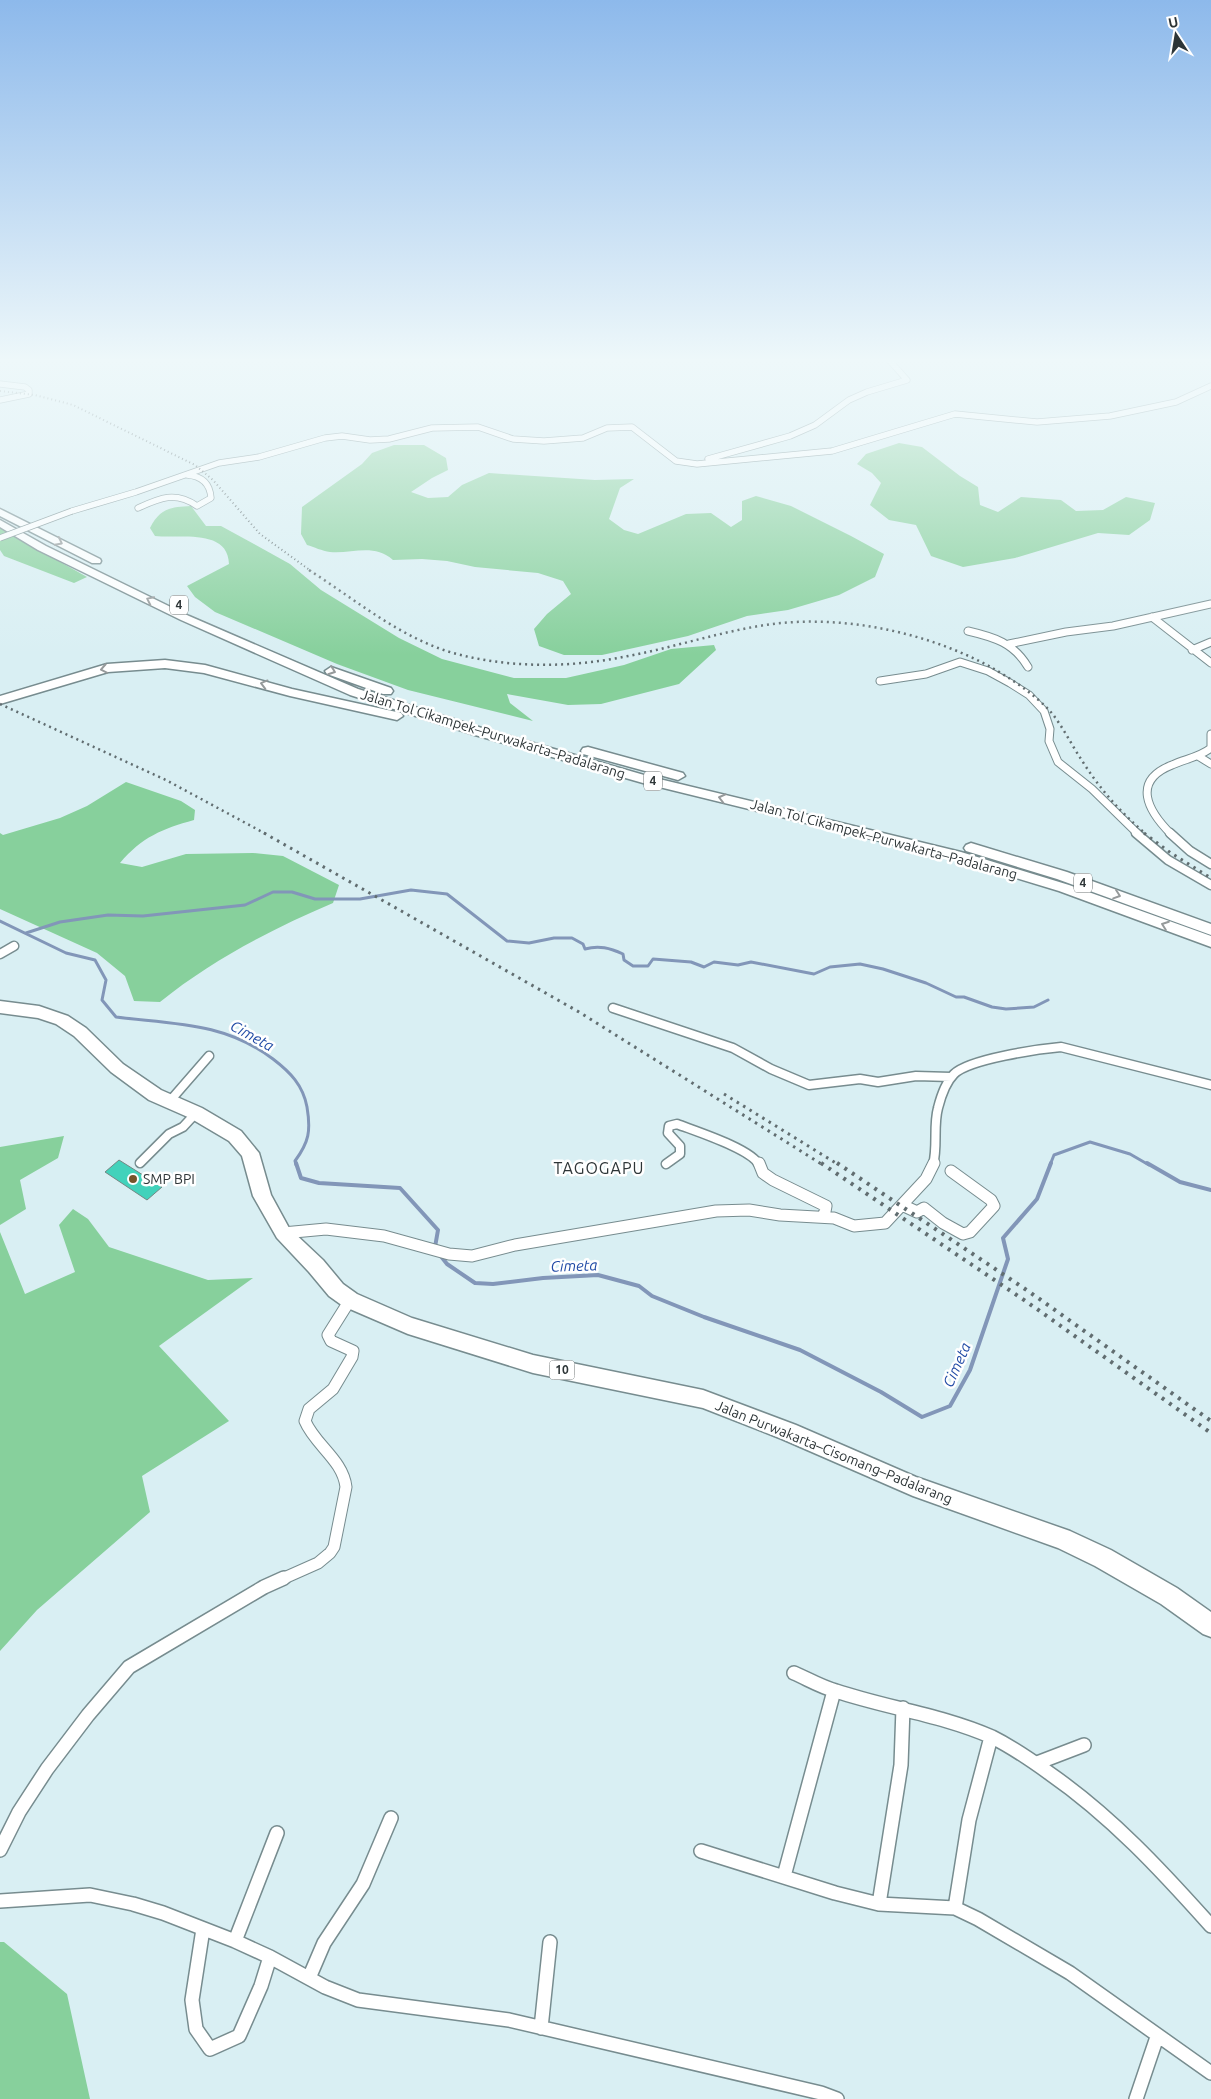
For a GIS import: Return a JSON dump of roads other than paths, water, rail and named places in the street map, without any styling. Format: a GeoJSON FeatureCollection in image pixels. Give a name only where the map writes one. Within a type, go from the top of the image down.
{"type":"FeatureCollection","features":[{"type":"Feature","properties":{"kind":"highway","name":"Jalan Tol Cikampek–Purwakarta–Padalarang"},"geometry":{"type":"LineString","coordinates":[[0,512],[203,617],[295,656],[409,699],[501,728],[675,775],[1016,860],[1144,904],[1211,930]]}},
{"type":"Feature","properties":{"kind":"highway","name":"Jalan Tol Cikampek–Purwakarta–Padalarang"},"geometry":{"type":"LineString","coordinates":[[0,523],[42,548],[185,618],[354,692],[480,732],[648,780],[956,855],[1064,888],[1211,942]]}},
{"type":"Feature","properties":{"kind":"highway"},"geometry":{"type":"LineString","coordinates":[[0,700],[98,670],[124,666],[165,664],[205,669],[290,692],[390,714],[532,754],[583,761]]}},
{"type":"Feature","properties":{"kind":"highway","name":"Jalan Purwakarta–Cisomang–Padalarang"},"geometry":{"type":"LineString","coordinates":[[0,1007],[39,1012],[62,1020],[80,1032],[117,1068],[155,1095],[225,1128],[244,1144],[254,1162],[262,1196],[282,1233],[316,1266],[336,1290],[350,1300],[408,1325],[533,1364],[702,1399],[789,1432],[913,1486],[1062,1539],[1103,1558],[1161,1591],[1211,1626]]}},
{"type":"Feature","properties":{"kind":"street"},"geometry":{"type":"LineString","coordinates":[[0,538],[72,511],[136,492],[182,475],[219,464],[248,459]]}},
{"type":"Feature","properties":{"kind":"street"},"geometry":{"type":"LineString","coordinates":[[673,459],[685,464],[711,459]]}},
{"type":"Feature","properties":{"kind":"street"},"geometry":{"type":"LineString","coordinates":[[685,464],[739,459]]}},
{"type":"Feature","properties":{"kind":"street"},"geometry":{"type":"LineString","coordinates":[[138,508],[156,500],[175,496],[185,497],[197,506],[210,498],[211,490],[204,480],[194,475],[182,475]]}},
{"type":"Feature","properties":{"kind":"street"},"geometry":{"type":"LineString","coordinates":[[1009,644],[1211,604]]}},
{"type":"Feature","properties":{"kind":"street"},"geometry":{"type":"LineString","coordinates":[[1152,617],[1211,664]]}},
{"type":"Feature","properties":{"kind":"street"},"geometry":{"type":"LineString","coordinates":[[968,631],[998,637],[1009,644],[1028,667]]}},
{"type":"Feature","properties":{"kind":"street"},"geometry":{"type":"LineString","coordinates":[[1192,650],[1211,642]]}},
{"type":"Feature","properties":{"kind":"street"},"geometry":{"type":"LineString","coordinates":[[880,681],[926,674],[960,662],[988,671],[1010,682],[1029,695],[1044,710],[1050,728],[1050,741],[1054,756],[1058,762],[1092,788],[1105,804],[1168,860],[1211,885]]}},
{"type":"Feature","properties":{"kind":"street"},"geometry":{"type":"LineString","coordinates":[[1211,734],[1211,748],[1198,756],[1172,765],[1156,774],[1149,780],[1147,790],[1149,805],[1161,824],[1188,850],[1211,864]]}},
{"type":"Feature","properties":{"kind":"street"},"geometry":{"type":"LineString","coordinates":[[1198,756],[1211,764]]}},
{"type":"Feature","properties":{"kind":"street"},"geometry":{"type":"LineString","coordinates":[[0,954],[14,946]]}},
{"type":"Feature","properties":{"kind":"street"},"geometry":{"type":"LineString","coordinates":[[613,1008],[733,1048],[770,1069],[809,1085],[860,1079],[878,1082],[916,1076],[951,1077]]}},
{"type":"Feature","properties":{"kind":"street"},"geometry":{"type":"LineString","coordinates":[[282,1233],[326,1229],[384,1236],[449,1254],[472,1256],[542,1240],[716,1211],[750,1210],[780,1215],[824,1217],[834,1218],[854,1226],[869,1226],[884,1223],[926,1179],[932,1169],[935,1158],[937,1110],[943,1090],[951,1077],[968,1066],[1041,1049],[1061,1047],[1211,1085]]}},
{"type":"Feature","properties":{"kind":"street"},"geometry":{"type":"LineString","coordinates":[[169,1102],[209,1056]]}},
{"type":"Feature","properties":{"kind":"street"},"geometry":{"type":"LineString","coordinates":[[140,1163],[169,1134],[182,1127],[196,1113]]}},
{"type":"Feature","properties":{"kind":"street"},"geometry":{"type":"LineString","coordinates":[[666,1164],[680,1154],[680,1146],[668,1133],[669,1126],[678,1124],[739,1148],[758,1161],[764,1174],[773,1180],[826,1206],[824,1217]]}},
{"type":"Feature","properties":{"kind":"street"},"geometry":{"type":"LineString","coordinates":[[902,1205],[917,1212],[924,1208],[956,1231],[963,1234],[970,1232],[994,1206],[991,1200],[951,1171]]}},
{"type":"Feature","properties":{"kind":"street"},"geometry":{"type":"LineString","coordinates":[[0,1850],[19,1812],[47,1769],[99,1701],[129,1667],[264,1587],[318,1564],[334,1547],[346,1487],[345,1478],[338,1466],[309,1431],[306,1421],[309,1409],[333,1389],[352,1357],[353,1352],[331,1341],[328,1335],[350,1300]]}},
{"type":"Feature","properties":{"kind":"street"},"geometry":{"type":"LineString","coordinates":[[794,1673],[834,1691],[946,1721],[991,1737],[1018,1750],[1081,1795],[1116,1825],[1168,1877],[1211,1926]]}},
{"type":"Feature","properties":{"kind":"street"},"geometry":{"type":"LineString","coordinates":[[784,1876],[834,1691]]}},
{"type":"Feature","properties":{"kind":"street"},"geometry":{"type":"LineString","coordinates":[[879,1904],[900,1765],[903,1708]]}},
{"type":"Feature","properties":{"kind":"street"},"geometry":{"type":"LineString","coordinates":[[955,1908],[969,1820],[991,1737]]}},
{"type":"Feature","properties":{"kind":"street"},"geometry":{"type":"LineString","coordinates":[[1037,1763],[1084,1745]]}},
{"type":"Feature","properties":{"kind":"street"},"geometry":{"type":"LineString","coordinates":[[309,1978],[324,1943],[363,1884],[391,1818]]}},
{"type":"Feature","properties":{"kind":"street"},"geometry":{"type":"LineString","coordinates":[[235,1941],[277,1832]]}},
{"type":"Feature","properties":{"kind":"street"},"geometry":{"type":"LineString","coordinates":[[701,1851],[835,1893],[879,1904],[955,1908],[978,1919],[1070,1973],[1157,2037],[1211,2073]]}},
{"type":"Feature","properties":{"kind":"street"},"geometry":{"type":"LineString","coordinates":[[0,1901],[90,1895],[133,1904],[163,1913],[235,1941],[270,1956],[325,1987],[358,2000],[508,2020],[820,2093],[838,2099]]}},
{"type":"Feature","properties":{"kind":"street"},"geometry":{"type":"LineString","coordinates":[[202,1929],[192,2000],[196,2029],[210,2049],[239,2036],[254,2004],[270,1956]]}},
{"type":"Feature","properties":{"kind":"street"},"geometry":{"type":"LineString","coordinates":[[541,2028],[550,1942]]}},
{"type":"Feature","properties":{"kind":"street"},"geometry":{"type":"LineString","coordinates":[[1136,2099],[1157,2037]]}},
{"type":"Feature","properties":{"kind":"waterway"},"geometry":{"type":"LineString","coordinates":[[26,933],[60,922],[108,915],[143,916],[245,905],[273,892],[292,892],[315,899],[360,899],[411,890],[447,894],[507,941],[529,943],[554,938],[572,938],[583,944],[585,949],[604,948],[623,954],[624,960],[633,966],[648,966],[653,959],[691,962],[704,967],[714,962],[738,965],[751,962],[814,974],[830,967],[860,964],[883,969],[926,983],[956,997],[964,997],[992,1007],[1006,1009],[1034,1007],[1048,1000]]}},
{"type":"Feature","properties":{"kind":"waterway","name":"Cimeta"},"geometry":{"type":"LineString","coordinates":[[0,921],[66,953],[95,960],[106,980],[102,1000],[116,1017],[178,1024],[217,1031],[255,1047],[273,1059],[290,1074],[299,1086],[307,1107],[308,1136],[295,1161],[296,1165]]}},
{"type":"Feature","properties":{"kind":"waterway","name":"Cimeta"},"geometry":{"type":"LineString","coordinates":[[1050,1165],[1054,1155],[1090,1142],[1130,1154],[1149,1165]]}},
{"type":"Feature","properties":{"kind":"waterway","name":"Cimeta"},"geometry":{"type":"LineString","coordinates":[[296,1163],[301,1178],[319,1183],[400,1188],[438,1230],[435,1247]]}},
{"type":"Feature","properties":{"kind":"waterway","name":"Cimeta"},"geometry":{"type":"LineString","coordinates":[[440,1255],[447,1264],[475,1283],[493,1284],[543,1278],[598,1275],[639,1286],[652,1296],[704,1317],[800,1350],[881,1392],[922,1417],[950,1406],[970,1370],[1008,1259],[1003,1238],[1037,1199],[1051,1163]]}},
{"type":"Feature","properties":{"kind":"waterway","name":"Cimeta"},"geometry":{"type":"LineString","coordinates":[[1147,1163],[1180,1182],[1211,1190]]}},
{"type":"Feature","properties":{"kind":"railway"},"geometry":{"type":"LineString","coordinates":[[183,459],[195,465],[213,480],[260,534],[311,571]]}},
{"type":"Feature","properties":{"kind":"railway"},"geometry":{"type":"LineString","coordinates":[[309,570],[378,617],[414,638],[453,653],[516,664],[560,665],[602,661],[753,627],[799,622],[855,624],[911,635],[964,654],[989,666],[1036,698],[1050,711],[1103,790],[1127,817],[1146,834]]}},
{"type":"Feature","properties":{"kind":"railway"},"geometry":{"type":"LineString","coordinates":[[0,704],[166,780],[266,834]]}},
{"type":"Feature","properties":{"kind":"railway"},"geometry":{"type":"LineString","coordinates":[[264,833],[579,1012],[823,1165]]}},
{"type":"Feature","properties":{"kind":"railway"},"geometry":{"type":"LineString","coordinates":[[1144,833],[1171,853],[1211,878]]}},
{"type":"Feature","properties":{"kind":"railway"},"geometry":{"type":"LineString","coordinates":[[724,1094],[839,1165]]}},
{"type":"Feature","properties":{"kind":"railway"},"geometry":{"type":"LineString","coordinates":[[821,1163],[1027,1302],[1211,1433]]}},
{"type":"Feature","properties":{"kind":"railway"},"geometry":{"type":"LineString","coordinates":[[837,1163],[1031,1293],[1211,1421]]}},
{"type":"Feature","properties":{"kind":"place","name":"SMP BPI"},"geometry":{"type":"Point","coordinates":[133,1179]}},
{"type":"Feature","properties":{"kind":"district","name":"TAGOGAPU"},"geometry":{"type":"Point","coordinates":[599,1168]}}]}
